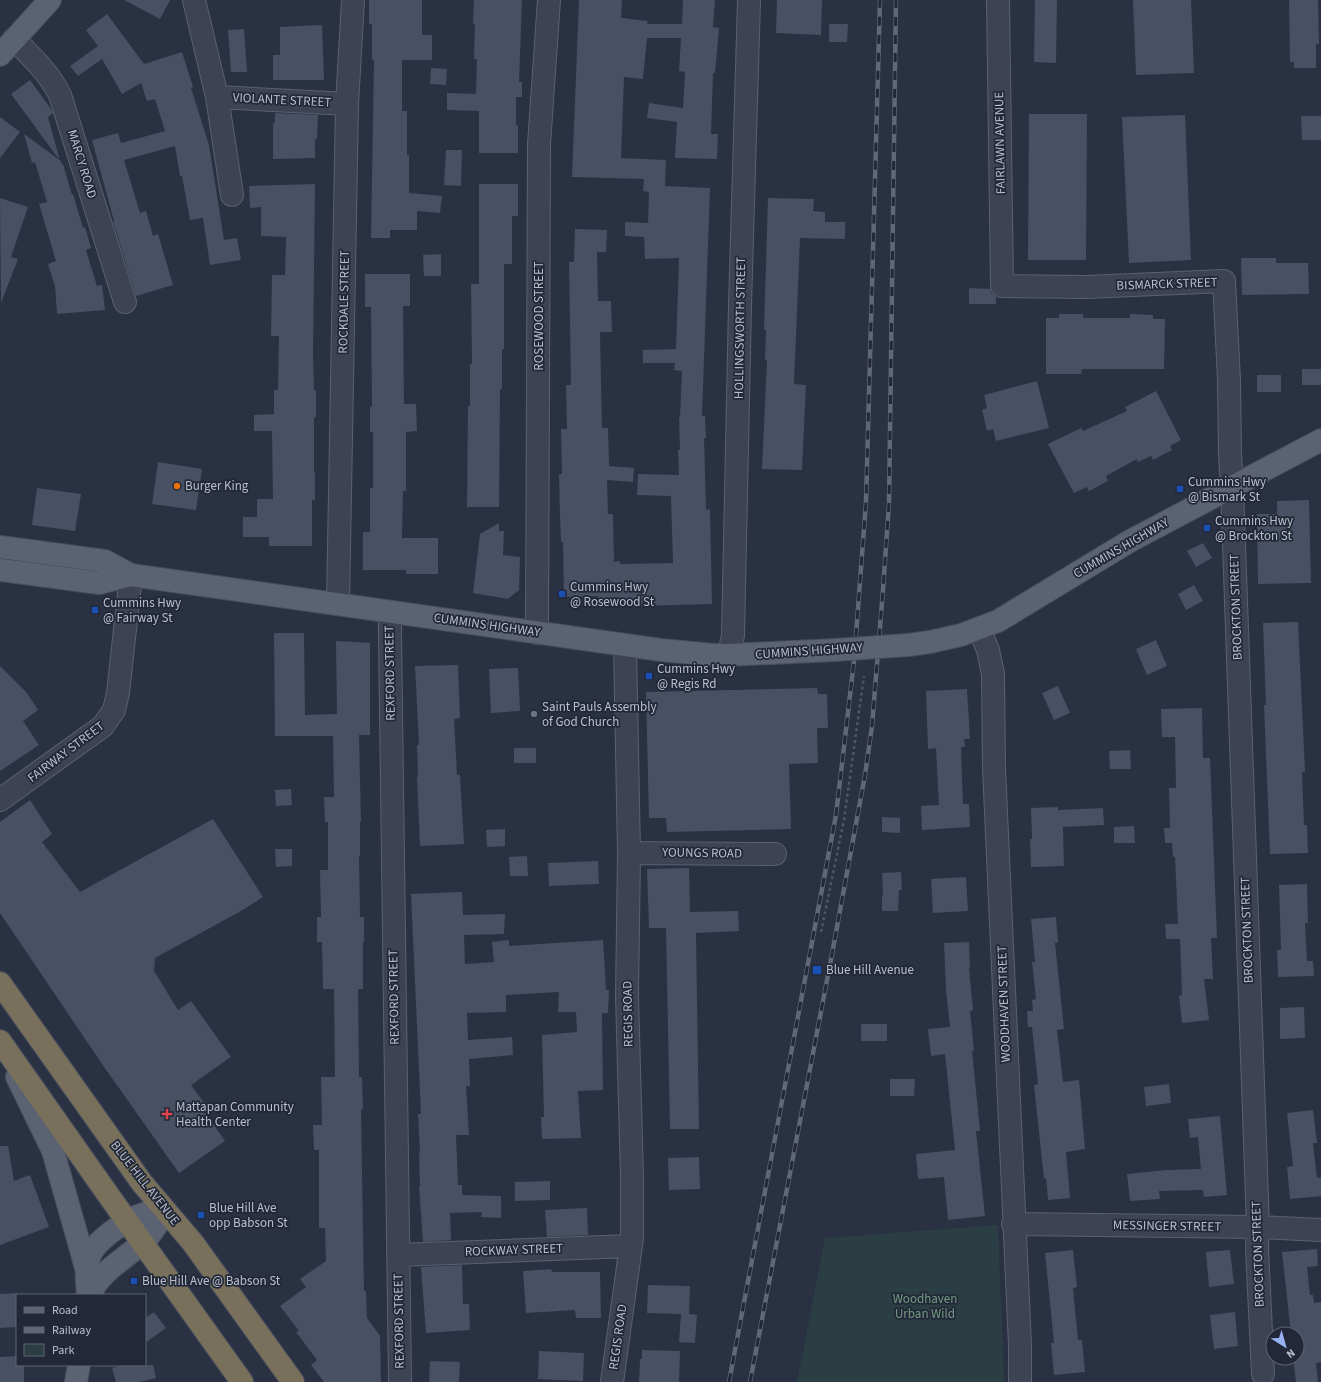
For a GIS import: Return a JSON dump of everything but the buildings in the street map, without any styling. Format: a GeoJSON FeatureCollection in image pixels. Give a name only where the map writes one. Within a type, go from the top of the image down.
{"type":"FeatureCollection","features":[{"type":"Feature","properties":{"kind":"highway","name":"BLUE HILL AVENUE"},"geometry":{"type":"LineString","coordinates":[[0,983],[142,1183],[193,1243],[293,1382]]}},
{"type":"Feature","properties":{"kind":"highway"},"geometry":{"type":"LineString","coordinates":[[0,1041],[242,1382]]}},
{"type":"Feature","properties":{"kind":"highway"},"geometry":{"type":"LineString","coordinates":[[70,1141],[98,1122]]}},
{"type":"Feature","properties":{"kind":"main road"},"geometry":{"type":"LineString","coordinates":[[7,47],[50,0]]}},
{"type":"Feature","properties":{"kind":"main road","name":"CUMMINS HIGHWAY"},"geometry":{"type":"LineString","coordinates":[[0,547],[105,561],[131,575],[537,633],[691,653],[729,655],[908,645],[940,640],[979,629],[1014,612],[1130,541],[1321,440]]}},
{"type":"Feature","properties":{"kind":"main road","name":"CUMMINS HIGHWAY"},"geometry":{"type":"LineString","coordinates":[[0,570],[99,583],[131,575]]}},
{"type":"Feature","properties":{"kind":"main road"},"geometry":{"type":"LineString","coordinates":[[0,1041],[54,1151],[86,1268],[89,1294]]}},
{"type":"Feature","properties":{"kind":"main road"},"geometry":{"type":"LineString","coordinates":[[86,1268],[89,1256],[94,1248],[109,1234],[144,1213],[164,1210]]}},
{"type":"Feature","properties":{"kind":"main road"},"geometry":{"type":"LineString","coordinates":[[90,1294],[102,1276],[142,1243],[155,1228],[164,1210]]}},
{"type":"Feature","properties":{"kind":"main road"},"geometry":{"type":"LineString","coordinates":[[76,1382],[79,1366]]}},
{"type":"Feature","properties":{"kind":"street","name":"VIOLANTE STREET"},"geometry":{"type":"LineString","coordinates":[[194,0],[217,97],[232,195]]}},
{"type":"Feature","properties":{"kind":"street","name":"ROCKDALE STREET"},"geometry":{"type":"LineString","coordinates":[[338,604],[347,104],[353,0]]}},
{"type":"Feature","properties":{"kind":"street","name":"ROSEWOOD STREET"},"geometry":{"type":"LineString","coordinates":[[537,633],[539,144],[548,0]]}},
{"type":"Feature","properties":{"kind":"street","name":"HOLLINGSWORTH STREET"},"geometry":{"type":"LineString","coordinates":[[729,655],[733,635],[749,0]]}},
{"type":"Feature","properties":{"kind":"street","name":"FAIRLAWN AVENUE"},"geometry":{"type":"LineString","coordinates":[[998,0],[1002,286]]}},
{"type":"Feature","properties":{"kind":"street","name":"MARCY ROAD"},"geometry":{"type":"LineString","coordinates":[[7,47],[31,55],[56,87],[60,95],[126,302]]}},
{"type":"Feature","properties":{"kind":"street","name":"VIOLANTE STREET"},"geometry":{"type":"LineString","coordinates":[[217,97],[347,104]]}},
{"type":"Feature","properties":{"kind":"street","name":"BISMARCK STREET"},"geometry":{"type":"LineString","coordinates":[[1002,286],[1087,287],[1224,281],[1232,487]]}},
{"type":"Feature","properties":{"kind":"street","name":"BROCKTON STREET"},"geometry":{"type":"LineString","coordinates":[[1232,487],[1258,1227],[1257,1248],[1263,1374]]}},
{"type":"Feature","properties":{"kind":"street","name":"FAIRWAY STREET"},"geometry":{"type":"LineString","coordinates":[[0,800],[95,733],[110,718],[114,710],[118,693],[131,575]]}},
{"type":"Feature","properties":{"kind":"street","name":"REXFORD STREET"},"geometry":{"type":"LineString","coordinates":[[390,612],[400,1382]]}},
{"type":"Feature","properties":{"kind":"street","name":"WOODHAVEN STREET"},"geometry":{"type":"LineString","coordinates":[[979,629],[988,650],[993,674],[994,768],[1013,1224],[1020,1345],[1020,1382]]}},
{"type":"Feature","properties":{"kind":"street","name":"REGIS ROAD"},"geometry":{"type":"LineString","coordinates":[[612,1382],[632,1238],[632,1177],[627,996],[629,853],[625,645]]}},
{"type":"Feature","properties":{"kind":"street","name":"YOUNGS ROAD"},"geometry":{"type":"LineString","coordinates":[[629,853],[775,854]]}},
{"type":"Feature","properties":{"kind":"street","name":"MESSINGER STREET"},"geometry":{"type":"LineString","coordinates":[[1013,1224],[1258,1227],[1321,1230]]}},
{"type":"Feature","properties":{"kind":"street","name":"ROCKWAY STREET"},"geometry":{"type":"LineString","coordinates":[[398,1255],[630,1246]]}},
{"type":"Feature","properties":{"kind":"path"},"geometry":{"type":"LineString","coordinates":[[821,932],[844,820],[864,676]]}},
{"type":"Feature","properties":{"kind":"green space","name":"Woodhaven Urban Wild"},"geometry":{"type":"Polygon","coordinates":[[[998,1225],[1004,1382],[797,1382],[825,1238],[998,1225]]]}},
{"type":"Feature","properties":{"kind":"railway"},"geometry":{"type":"LineString","coordinates":[[729,1382],[836,815],[854,661],[866,502],[880,0]]}},
{"type":"Feature","properties":{"kind":"railway"},"geometry":{"type":"LineString","coordinates":[[750,1382],[832,954],[865,775],[872,726],[889,503],[896,0]]}},
{"type":"Feature","properties":{"kind":"place","name":"Burger King"},"geometry":{"type":"Point","coordinates":[177,486]}},
{"type":"Feature","properties":{"kind":"place","name":"Cummins Hwy @ Bismark St"},"geometry":{"type":"Point","coordinates":[1180,489]}},
{"type":"Feature","properties":{"kind":"place","name":"Cummins Hwy @ Brockton St"},"geometry":{"type":"Point","coordinates":[1207,528]}},
{"type":"Feature","properties":{"kind":"place","name":"Cummins Hwy @ Rosewood St"},"geometry":{"type":"Point","coordinates":[562,594]}},
{"type":"Feature","properties":{"kind":"place","name":"Cummins Hwy @ Fairway St"},"geometry":{"type":"Point","coordinates":[95,610]}},
{"type":"Feature","properties":{"kind":"place","name":"Cummins Hwy @ Regis Rd"},"geometry":{"type":"Point","coordinates":[649,676]}},
{"type":"Feature","properties":{"kind":"place","name":"Saint Pauls Assembly of God Church"},"geometry":{"type":"Point","coordinates":[534,714]}},
{"type":"Feature","properties":{"kind":"place","name":"Blue Hill Avenue"},"geometry":{"type":"Point","coordinates":[817,970]}},
{"type":"Feature","properties":{"kind":"place","name":"Mattapan Community Health Center"},"geometry":{"type":"Point","coordinates":[167,1114]}},
{"type":"Feature","properties":{"kind":"place","name":"Blue Hill Ave opp Babson St"},"geometry":{"type":"Point","coordinates":[201,1215]}},
{"type":"Feature","properties":{"kind":"place","name":"Blue Hill Ave @ Babson St"},"geometry":{"type":"Point","coordinates":[134,1281]}}]}
